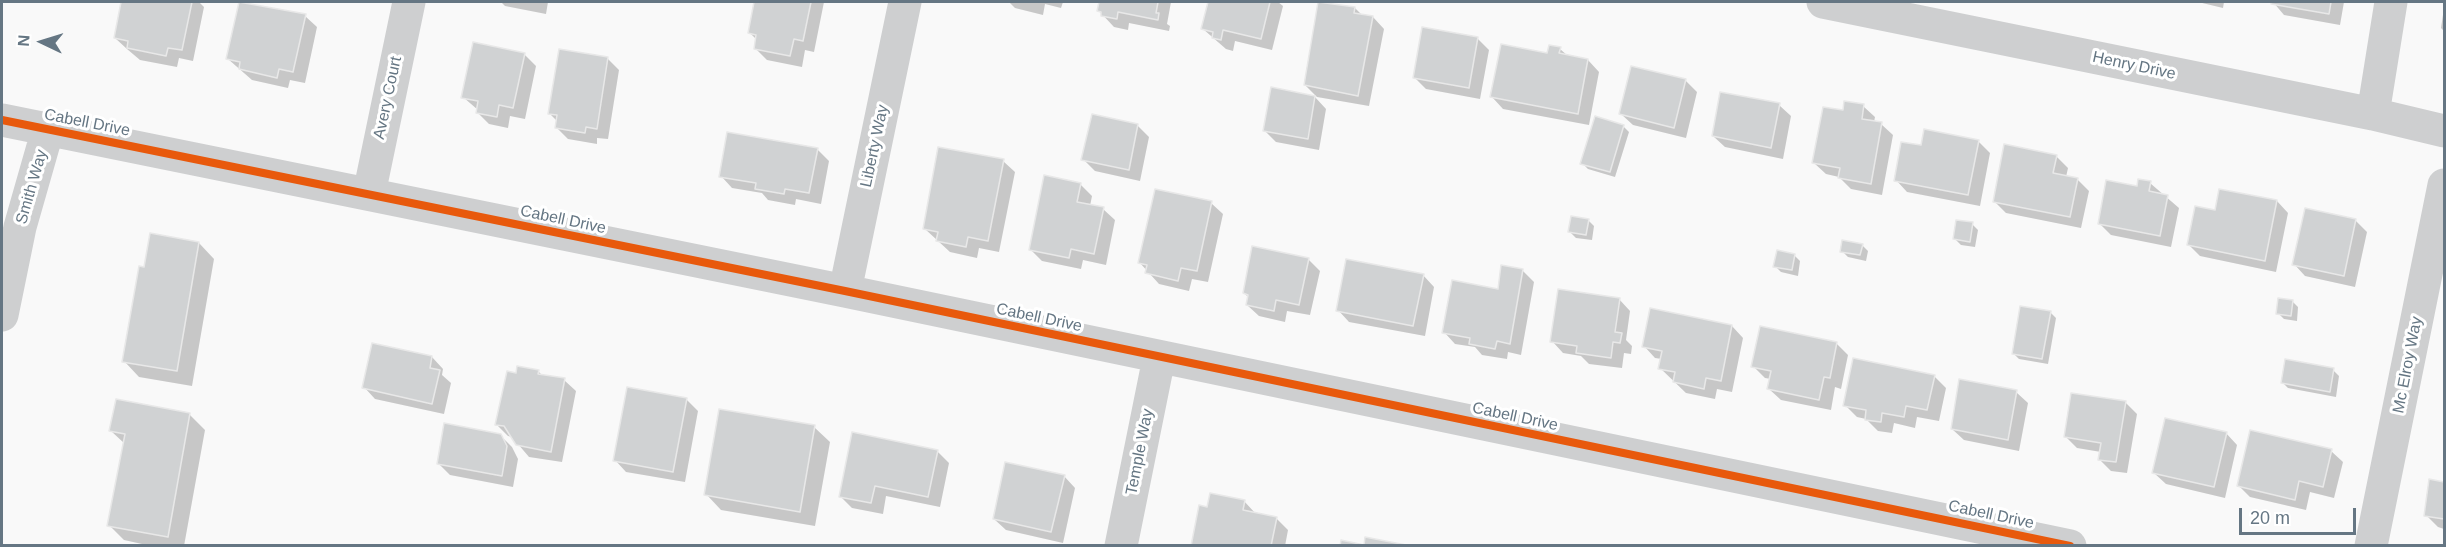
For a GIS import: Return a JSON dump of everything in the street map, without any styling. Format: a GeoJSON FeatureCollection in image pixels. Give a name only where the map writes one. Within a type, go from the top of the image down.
{"type":"FeatureCollection","features":[{"type":"Feature","properties":{"kind":"street","name":"Avery Court"},"geometry":{"type":"LineString","coordinates":[[369,194],[409,2]]}},
{"type":"Feature","properties":{"kind":"street","name":"Liberty Way"},"geometry":{"type":"LineString","coordinates":[[845,291],[905,2]]}},
{"type":"Feature","properties":{"kind":"street","name":"Henry Drive"},"geometry":{"type":"LineString","coordinates":[[1823,2],[1858,5],[2445,131]]}},
{"type":"Feature","properties":{"kind":"street"},"geometry":{"type":"LineString","coordinates":[[2373,114],[2391,2]]}},
{"type":"Feature","properties":{"kind":"street","name":"Cabell Drive"},"geometry":{"type":"LineString","coordinates":[[2,120],[845,291],[2070,546]]}},
{"type":"Feature","properties":{"kind":"street","name":"Smith Way"},"geometry":{"type":"LineString","coordinates":[[2,315],[20,227],[48,129]]}},
{"type":"Feature","properties":{"kind":"street","name":"Mc Elroy Way"},"geometry":{"type":"LineString","coordinates":[[2371,546],[2445,185]]}},
{"type":"Feature","properties":{"kind":"street","name":"Temple Way"},"geometry":{"type":"LineString","coordinates":[[1121,546],[1159,358]]}},
{"type":"Feature","properties":{"kind":"building"},"geometry":{"type":"Polygon","coordinates":[[[121,2],[192,2],[182,50],[168,48],[166,56],[127,48],[128,41],[114,38],[121,2]]]}},
{"type":"Feature","properties":{"kind":"building"},"geometry":{"type":"Polygon","coordinates":[[[239,2],[306,14],[293,72],[279,69],[277,78],[239,69],[240,62],[226,59],[239,2]]]}},
{"type":"Feature","properties":{"kind":"building"},"geometry":{"type":"Polygon","coordinates":[[[754,2],[811,2],[803,41],[794,39],[790,56],[754,49],[756,35],[748,33],[754,2]]]}},
{"type":"Feature","properties":{"kind":"building"},"geometry":{"type":"Polygon","coordinates":[[[1099,2],[1158,2],[1156,13],[1159,13],[1158,20],[1118,12],[1117,19],[1101,16],[1101,12],[1097,11],[1099,2]]]}},
{"type":"Feature","properties":{"kind":"building"},"geometry":{"type":"Polygon","coordinates":[[[1208,2],[1270,2],[1261,39],[1223,30],[1221,40],[1212,38],[1213,32],[1201,29],[1208,2]]]}},
{"type":"Feature","properties":{"kind":"building"},"geometry":{"type":"Polygon","coordinates":[[[1318,2],[1355,7],[1354,13],[1373,16],[1358,96],[1304,85],[1318,2]]]}},
{"type":"Feature","properties":{"kind":"building"},"geometry":{"type":"Polygon","coordinates":[[[2271,2],[2331,2],[2329,14],[2271,4],[2271,2]]]}},
{"type":"Feature","properties":{"kind":"building"},"geometry":{"type":"Polygon","coordinates":[[[1422,27],[1478,37],[1469,88],[1413,78],[1422,27]]]}},
{"type":"Feature","properties":{"kind":"building"},"geometry":{"type":"Polygon","coordinates":[[[473,42],[525,53],[513,108],[499,105],[497,117],[476,113],[478,101],[461,98],[473,42]]]}},
{"type":"Feature","properties":{"kind":"building"},"geometry":{"type":"Polygon","coordinates":[[[1501,44],[1547,53],[1549,45],[1561,47],[1559,53],[1588,59],[1578,114],[1490,97],[1501,44]]]}},
{"type":"Feature","properties":{"kind":"building"},"geometry":{"type":"Polygon","coordinates":[[[559,49],[608,57],[597,129],[586,127],[585,133],[555,128],[557,115],[548,114],[559,49]]]}},
{"type":"Feature","properties":{"kind":"building"},"geometry":{"type":"Polygon","coordinates":[[[1631,66],[1686,79],[1674,128],[1619,114],[1631,66]]]}},
{"type":"Feature","properties":{"kind":"building"},"geometry":{"type":"Polygon","coordinates":[[[1271,87],[1315,96],[1308,139],[1263,131],[1271,87]]]}},
{"type":"Feature","properties":{"kind":"building"},"geometry":{"type":"Polygon","coordinates":[[[1720,92],[1780,103],[1771,148],[1712,136],[1720,92]]]}},
{"type":"Feature","properties":{"kind":"building"},"geometry":{"type":"Polygon","coordinates":[[[1844,101],[1864,104],[1862,119],[1882,122],[1871,184],[1838,178],[1840,168],[1812,163],[1823,107],[1843,110],[1844,101]]]}},
{"type":"Feature","properties":{"kind":"building"},"geometry":{"type":"Polygon","coordinates":[[[1092,114],[1138,124],[1129,170],[1081,160],[1092,114]]]}},
{"type":"Feature","properties":{"kind":"building"},"geometry":{"type":"Polygon","coordinates":[[[1595,116],[1624,125],[1610,172],[1580,164],[1595,116]]]}},
{"type":"Feature","properties":{"kind":"building"},"geometry":{"type":"Polygon","coordinates":[[[1924,129],[1979,140],[1968,195],[1894,181],[1901,142],[1921,145],[1924,129]]]}},
{"type":"Feature","properties":{"kind":"building"},"geometry":{"type":"Polygon","coordinates":[[[727,132],[818,148],[809,193],[785,189],[784,194],[755,189],[756,183],[719,177],[727,132]]]}},
{"type":"Feature","properties":{"kind":"building"},"geometry":{"type":"Polygon","coordinates":[[[2004,144],[2057,155],[2053,173],[2078,178],[2070,217],[1993,202],[2004,144]]]}},
{"type":"Feature","properties":{"kind":"building"},"geometry":{"type":"Polygon","coordinates":[[[938,147],[1004,159],[988,241],[968,237],[966,247],[936,241],[938,232],[923,229],[938,147]]]}},
{"type":"Feature","properties":{"kind":"building"},"geometry":{"type":"Polygon","coordinates":[[[1044,175],[1081,183],[1077,202],[1104,207],[1094,254],[1071,249],[1069,258],[1029,250],[1044,175]]]}},
{"type":"Feature","properties":{"kind":"building"},"geometry":{"type":"Polygon","coordinates":[[[2138,179],[2151,181],[2149,191],[2168,195],[2160,236],[2098,224],[2106,180],[2137,186],[2138,179]]]}},
{"type":"Feature","properties":{"kind":"building"},"geometry":{"type":"Polygon","coordinates":[[[1155,189],[1212,201],[1197,271],[1181,268],[1178,281],[1145,273],[1147,265],[1138,263],[1155,189]]]}},
{"type":"Feature","properties":{"kind":"building"},"geometry":{"type":"Polygon","coordinates":[[[2219,189],[2277,200],[2265,261],[2187,245],[2195,206],[2215,210],[2219,189]]]}},
{"type":"Feature","properties":{"kind":"building"},"geometry":{"type":"Polygon","coordinates":[[[2305,208],[2356,219],[2344,276],[2292,265],[2305,208]]]}},
{"type":"Feature","properties":{"kind":"building"},"geometry":{"type":"Polygon","coordinates":[[[1571,216],[1589,219],[1586,235],[1568,232],[1571,216]]]}},
{"type":"Feature","properties":{"kind":"building"},"geometry":{"type":"Polygon","coordinates":[[[1956,220],[1973,222],[1970,242],[1953,239],[1956,220]]]}},
{"type":"Feature","properties":{"kind":"building"},"geometry":{"type":"Polygon","coordinates":[[[150,233],[199,242],[177,371],[122,362],[139,266],[144,267],[150,233]]]}},
{"type":"Feature","properties":{"kind":"building"},"geometry":{"type":"Polygon","coordinates":[[[1842,240],[1863,244],[1860,255],[1840,252],[1842,240]]]}},
{"type":"Feature","properties":{"kind":"building"},"geometry":{"type":"Polygon","coordinates":[[[1252,246],[1309,258],[1299,305],[1276,300],[1274,311],[1246,305],[1248,295],[1243,293],[1252,246]]]}},
{"type":"Feature","properties":{"kind":"building"},"geometry":{"type":"Polygon","coordinates":[[[1777,250],[1795,254],[1792,270],[1773,267],[1777,250]]]}},
{"type":"Feature","properties":{"kind":"building"},"geometry":{"type":"Polygon","coordinates":[[[1346,259],[1424,274],[1413,326],[1336,311],[1346,259]]]}},
{"type":"Feature","properties":{"kind":"building"},"geometry":{"type":"Polygon","coordinates":[[[1501,265],[1523,269],[1510,344],[1497,341],[1495,349],[1469,344],[1470,338],[1442,333],[1452,280],[1498,289],[1501,265]]]}},
{"type":"Feature","properties":{"kind":"building"},"geometry":{"type":"Polygon","coordinates":[[[1558,289],[1620,298],[1615,332],[1622,333],[1620,343],[1613,342],[1611,358],[1576,353],[1577,346],[1550,342],[1558,289]]]}},
{"type":"Feature","properties":{"kind":"building"},"geometry":{"type":"Polygon","coordinates":[[[2278,298],[2293,300],[2291,316],[2276,314],[2278,298]]]}},
{"type":"Feature","properties":{"kind":"building"},"geometry":{"type":"Polygon","coordinates":[[[2020,306],[2051,311],[2042,359],[2012,354],[2020,306]]]}},
{"type":"Feature","properties":{"kind":"building"},"geometry":{"type":"Polygon","coordinates":[[[1650,308],[1732,325],[1721,381],[1706,378],[1704,389],[1673,382],[1675,372],[1658,369],[1662,351],[1642,347],[1650,308]]]}},
{"type":"Feature","properties":{"kind":"building"},"geometry":{"type":"Polygon","coordinates":[[[1760,326],[1837,342],[1830,378],[1824,377],[1819,400],[1767,389],[1771,371],[1751,367],[1760,326]]]}},
{"type":"Feature","properties":{"kind":"building"},"geometry":{"type":"Polygon","coordinates":[[[372,343],[432,356],[430,368],[440,370],[432,404],[362,388],[372,343]]]}},
{"type":"Feature","properties":{"kind":"building"},"geometry":{"type":"Polygon","coordinates":[[[1853,358],[1935,375],[1927,410],[1906,406],[1904,417],[1882,413],[1881,422],[1865,420],[1866,410],[1843,406],[1853,358]]]}},
{"type":"Feature","properties":{"kind":"building"},"geometry":{"type":"Polygon","coordinates":[[[2285,359],[2334,368],[2330,392],[2281,383],[2285,359]]]}},
{"type":"Feature","properties":{"kind":"building"},"geometry":{"type":"Polygon","coordinates":[[[517,366],[539,370],[538,374],[565,378],[551,452],[516,445],[504,426],[495,425],[507,371],[516,373],[517,366]]]}},
{"type":"Feature","properties":{"kind":"building"},"geometry":{"type":"Polygon","coordinates":[[[1959,379],[2017,390],[2008,440],[1951,429],[1959,379]]]}},
{"type":"Feature","properties":{"kind":"building"},"geometry":{"type":"Polygon","coordinates":[[[627,387],[687,398],[673,472],[613,461],[627,387]]]}},
{"type":"Feature","properties":{"kind":"building"},"geometry":{"type":"Polygon","coordinates":[[[2071,393],[2126,401],[2116,462],[2098,460],[2101,443],[2064,437],[2071,393]]]}},
{"type":"Feature","properties":{"kind":"building"},"geometry":{"type":"Polygon","coordinates":[[[116,399],[190,413],[168,537],[107,526],[125,434],[109,431],[116,399]]]}},
{"type":"Feature","properties":{"kind":"building"},"geometry":{"type":"Polygon","coordinates":[[[719,409],[815,425],[800,512],[704,495],[719,409]]]}},
{"type":"Feature","properties":{"kind":"building"},"geometry":{"type":"Polygon","coordinates":[[[2165,418],[2227,432],[2214,487],[2152,473],[2165,418]]]}},
{"type":"Feature","properties":{"kind":"building"},"geometry":{"type":"Polygon","coordinates":[[[444,423],[501,434],[507,446],[502,476],[437,464],[444,423]]]}},
{"type":"Feature","properties":{"kind":"building"},"geometry":{"type":"Polygon","coordinates":[[[2250,430],[2332,449],[2323,487],[2299,481],[2295,500],[2237,486],[2250,430]]]}},
{"type":"Feature","properties":{"kind":"building"},"geometry":{"type":"Polygon","coordinates":[[[852,432],[938,450],[928,497],[875,486],[871,503],[839,497],[852,432]]]}},
{"type":"Feature","properties":{"kind":"building"},"geometry":{"type":"Polygon","coordinates":[[[1005,462],[1065,475],[1051,532],[993,519],[1005,462]]]}},
{"type":"Feature","properties":{"kind":"building"},"geometry":{"type":"Polygon","coordinates":[[[2429,479],[2444,482],[2444,519],[2424,516],[2429,479]]]}},
{"type":"Feature","properties":{"kind":"building"},"geometry":{"type":"Polygon","coordinates":[[[1210,493],[1245,500],[1243,510],[1277,517],[1271,546],[1191,546],[1199,505],[1207,507],[1210,493]]]}},
{"type":"Feature","properties":{"kind":"building"},"geometry":{"type":"Polygon","coordinates":[[[1365,537],[1406,546],[1340,546],[1341,540],[1364,545],[1365,537]]]}},
{"type":"Feature","properties":{"kind":"cycle path"},"geometry":{"type":"LineString","coordinates":[[2,120],[845,291],[2070,546]]}}]}
